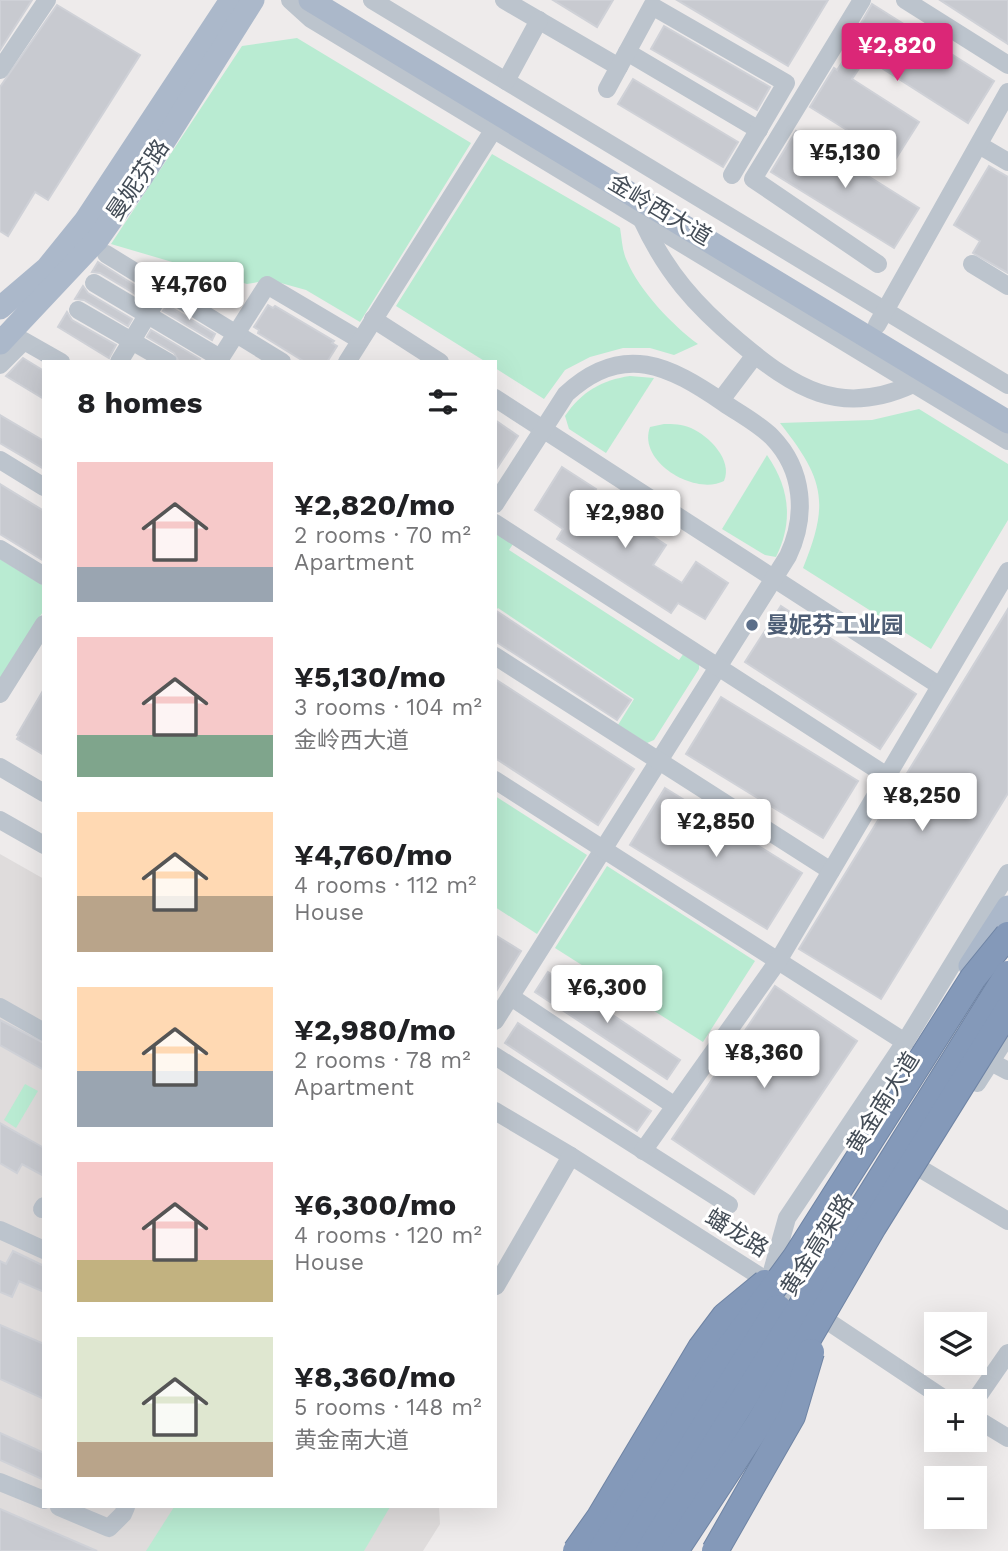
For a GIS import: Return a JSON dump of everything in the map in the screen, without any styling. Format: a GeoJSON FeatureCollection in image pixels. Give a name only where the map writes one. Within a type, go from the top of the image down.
{"type":"FeatureCollection","features":[{"type":"Feature","properties":{"kind":"highway"},"geometry":{"type":"LineString","coordinates":[[601,1551],[725,1353],[796,1257],[973,978],[1005,934]]}},
{"type":"Feature","properties":{"kind":"highway","name":"黄金高架路"},"geometry":{"type":"LineString","coordinates":[[627,1551],[1005,934]]}},
{"type":"Feature","properties":{"kind":"highway","name":"黄金高架路"},"geometry":{"type":"LineString","coordinates":[[649,1551],[1008,974]]}},
{"type":"Feature","properties":{"kind":"highway"},"geometry":{"type":"LineString","coordinates":[[675,1551],[758,1425],[833,1293],[1008,1010]]}},
{"type":"Feature","properties":{"kind":"highway"},"geometry":{"type":"LineString","coordinates":[[576,1551],[709,1337],[725,1316],[796,1257]]}},
{"type":"Feature","properties":{"kind":"highway"},"geometry":{"type":"LineString","coordinates":[[715,1551],[792,1416],[807,1363],[833,1293]]}},
{"type":"Feature","properties":{"kind":"main road","name":"曼妮芬路"},"geometry":{"type":"LineString","coordinates":[[0,308],[47,268],[85,220],[231,0]]}},
{"type":"Feature","properties":{"kind":"main road","name":"曼妮芬路"},"geometry":{"type":"LineString","coordinates":[[0,343],[97,240],[144,176],[253,0]]}},
{"type":"Feature","properties":{"kind":"main road","name":"金岭西大道"},"geometry":{"type":"LineString","coordinates":[[340,0],[881,318],[1008,405]]}},
{"type":"Feature","properties":{"kind":"main road","name":"金岭西大道"},"geometry":{"type":"LineString","coordinates":[[311,10],[1008,422]]}},
{"type":"Feature","properties":{"kind":"main road","name":"黄金南大道"},"geometry":{"type":"LineString","coordinates":[[610,1551],[698,1419],[737,1350],[769,1282],[890,1092],[1005,934],[1008,907]]}},
{"type":"Feature","properties":{"kind":"main road","name":"黄金南大道"},"geometry":{"type":"LineString","coordinates":[[649,1551],[726,1440],[830,1265],[1008,996]]}},
{"type":"Feature","properties":{"kind":"main road"},"geometry":{"type":"LineString","coordinates":[[890,1092],[929,1119]]}},
{"type":"Feature","properties":{"kind":"street"},"geometry":{"type":"LineString","coordinates":[[0,70],[47,0]]}},
{"type":"Feature","properties":{"kind":"street"},"geometry":{"type":"LineString","coordinates":[[280,0],[311,10]]}},
{"type":"Feature","properties":{"kind":"street"},"geometry":{"type":"LineString","coordinates":[[290,0],[311,10]]}},
{"type":"Feature","properties":{"kind":"street"},"geometry":{"type":"LineString","coordinates":[[372,0],[506,81],[881,318],[1008,385]]}},
{"type":"Feature","properties":{"kind":"street"},"geometry":{"type":"LineString","coordinates":[[504,0],[759,130]]}},
{"type":"Feature","properties":{"kind":"street"},"geometry":{"type":"LineString","coordinates":[[862,0],[753,179],[878,264]]}},
{"type":"Feature","properties":{"kind":"street"},"geometry":{"type":"LineString","coordinates":[[905,0],[1008,65]]}},
{"type":"Feature","properties":{"kind":"street"},"geometry":{"type":"LineString","coordinates":[[607,89],[652,6],[786,83],[732,175]]}},
{"type":"Feature","properties":{"kind":"street"},"geometry":{"type":"LineString","coordinates":[[506,81],[539,20]]}},
{"type":"Feature","properties":{"kind":"street"},"geometry":{"type":"LineString","coordinates":[[881,318],[1008,92]]}},
{"type":"Feature","properties":{"kind":"street"},"geometry":{"type":"LineString","coordinates":[[348,360],[498,122],[642,220],[1008,441]]}},
{"type":"Feature","properties":{"kind":"street"},"geometry":{"type":"LineString","coordinates":[[979,145],[1008,162]]}},
{"type":"Feature","properties":{"kind":"street"},"geometry":{"type":"LineString","coordinates":[[642,220],[662,259],[687,293],[710,317],[790,381],[828,396],[842,398],[871,398],[913,384]]}},
{"type":"Feature","properties":{"kind":"street"},"geometry":{"type":"LineString","coordinates":[[106,254],[279,360]]}},
{"type":"Feature","properties":{"kind":"street"},"geometry":{"type":"LineString","coordinates":[[972,264],[1008,286]]}},
{"type":"Feature","properties":{"kind":"street"},"geometry":{"type":"LineString","coordinates":[[94,283],[219,360],[267,285],[360,340]]}},
{"type":"Feature","properties":{"kind":"street"},"geometry":{"type":"LineString","coordinates":[[120,360],[163,289]]}},
{"type":"Feature","properties":{"kind":"street"},"geometry":{"type":"LineString","coordinates":[[78,310],[164,360]]}},
{"type":"Feature","properties":{"kind":"street"},"geometry":{"type":"LineString","coordinates":[[373,319],[437,360]]}},
{"type":"Feature","properties":{"kind":"street"},"geometry":{"type":"LineString","coordinates":[[0,365],[24,341],[57,360]]}},
{"type":"Feature","properties":{"kind":"street"},"geometry":{"type":"LineString","coordinates":[[721,400],[755,355]]}},
{"type":"Feature","properties":{"kind":"street"},"geometry":{"type":"LineString","coordinates":[[497,501],[558,404],[576,385],[598,372],[623,365],[663,368],[688,378],[772,437],[789,459],[798,485],[801,510],[797,534],[788,556],[497,1018]]}},
{"type":"Feature","properties":{"kind":"street"},"geometry":{"type":"LineString","coordinates":[[497,399],[940,687]]}},
{"type":"Feature","properties":{"kind":"street"},"geometry":{"type":"LineString","coordinates":[[0,460],[42,485]]}},
{"type":"Feature","properties":{"kind":"street"},"geometry":{"type":"LineString","coordinates":[[497,524],[887,776]]}},
{"type":"Feature","properties":{"kind":"street"},"geometry":{"type":"LineString","coordinates":[[0,549],[42,575]]}},
{"type":"Feature","properties":{"kind":"street"},"geometry":{"type":"LineString","coordinates":[[643,1151],[778,961],[1008,571]]}},
{"type":"Feature","properties":{"kind":"street"},"geometry":{"type":"LineString","coordinates":[[0,694],[42,627]]}},
{"type":"Feature","properties":{"kind":"street"},"geometry":{"type":"LineString","coordinates":[[497,657],[831,871]]}},
{"type":"Feature","properties":{"kind":"street"},"geometry":{"type":"LineString","coordinates":[[0,767],[42,792]]}},
{"type":"Feature","properties":{"kind":"street"},"geometry":{"type":"LineString","coordinates":[[497,781],[905,1042]]}},
{"type":"Feature","properties":{"kind":"street"},"geometry":{"type":"LineString","coordinates":[[0,820],[42,842]]}},
{"type":"Feature","properties":{"kind":"street"},"geometry":{"type":"LineString","coordinates":[[769,1282],[788,1218],[905,1042],[1008,873]]}},
{"type":"Feature","properties":{"kind":"street"},"geometry":{"type":"LineString","coordinates":[[511,997],[675,1106]]}},
{"type":"Feature","properties":{"kind":"street"},"geometry":{"type":"LineString","coordinates":[[0,1007],[42,1031]]}},
{"type":"Feature","properties":{"kind":"street"},"geometry":{"type":"LineString","coordinates":[[806,1306],[866,1255],[1008,1035]]}},
{"type":"Feature","properties":{"kind":"street"},"geometry":{"type":"LineString","coordinates":[[497,1057],[729,1205]]}},
{"type":"Feature","properties":{"kind":"street"},"geometry":{"type":"LineString","coordinates":[[992,1062],[1008,1071]]}},
{"type":"Feature","properties":{"kind":"street","name":"蟠龙路"},"geometry":{"type":"LineString","coordinates":[[497,1112],[769,1282],[930,1389]]}},
{"type":"Feature","properties":{"kind":"street"},"geometry":{"type":"LineString","coordinates":[[497,1284],[571,1156]]}},
{"type":"Feature","properties":{"kind":"street"},"geometry":{"type":"LineString","coordinates":[[921,1169],[1008,1221]]}},
{"type":"Feature","properties":{"kind":"street"},"geometry":{"type":"LineString","coordinates":[[0,1230],[42,1249]]}},
{"type":"Feature","properties":{"kind":"street"},"geometry":{"type":"LineString","coordinates":[[983,1389],[1008,1353]]}},
{"type":"Feature","properties":{"kind":"street"},"geometry":{"type":"LineString","coordinates":[[987,1425],[1008,1438]]}},
{"type":"Feature","properties":{"kind":"street"},"geometry":{"type":"LineString","coordinates":[[0,1482],[42,1499]]}},
{"type":"Feature","properties":{"kind":"street"},"geometry":{"type":"LineString","coordinates":[[61,1508],[109,1528],[126,1508]]}},
{"type":"Feature","properties":{"kind":"shaded area"},"geometry":{"type":"Polygon","coordinates":[[[0,854],[42,878],[42,1508],[439,1508],[440,1524],[423,1551],[0,1551],[0,854]]]}},
{"type":"Feature","properties":{"kind":"green space"},"geometry":{"type":"Polygon","coordinates":[[[297,38],[471,143],[360,322],[306,290],[270,280],[247,284],[111,244],[242,46],[297,38]]]}},
{"type":"Feature","properties":{"kind":"green space"},"geometry":{"type":"Polygon","coordinates":[[[492,154],[620,228],[625,257],[640,284],[678,328],[698,344],[674,355],[650,348],[623,348],[590,357],[565,370],[544,399],[497,369],[497,360],[483,360],[396,306],[492,154]]]}},
{"type":"Feature","properties":{"kind":"green space"},"geometry":{"type":"Polygon","coordinates":[[[630,376],[654,378],[606,453],[569,429],[565,416],[578,400],[601,384],[630,376]]]}},
{"type":"Feature","properties":{"kind":"green space"},"geometry":{"type":"Polygon","coordinates":[[[919,409],[1008,464],[1008,520],[931,649],[803,568],[817,525],[818,492],[806,460],[780,423],[872,420],[919,409]]]}},
{"type":"Feature","properties":{"kind":"green space"},"geometry":{"type":"Polygon","coordinates":[[[664,424],[691,428],[712,443],[725,465],[724,481],[698,484],[671,473],[660,463],[648,440],[650,427],[664,424]]]}},
{"type":"Feature","properties":{"kind":"green space"},"geometry":{"type":"Polygon","coordinates":[[[767,455],[780,479],[786,504],[785,530],[776,557],[765,555],[722,529],[767,455]]]}},
{"type":"Feature","properties":{"kind":"green space"},"geometry":{"type":"Polygon","coordinates":[[[497,530],[515,541],[509,550],[679,660],[684,653],[699,662],[699,669],[654,740],[647,743],[618,725],[634,699],[498,608],[497,530]]]}},
{"type":"Feature","properties":{"kind":"green space"},"geometry":{"type":"Polygon","coordinates":[[[0,559],[42,585],[42,613],[0,680],[0,559]]]}},
{"type":"Feature","properties":{"kind":"green space"},"geometry":{"type":"Polygon","coordinates":[[[497,797],[587,855],[537,934],[497,908],[497,797]]]}},
{"type":"Feature","properties":{"kind":"green space"},"geometry":{"type":"Polygon","coordinates":[[[607,866],[755,961],[703,1042],[555,948],[607,866]]]}},
{"type":"Feature","properties":{"kind":"green space"},"geometry":{"type":"Polygon","coordinates":[[[25,1084],[38,1091],[16,1128],[4,1120],[25,1084]]]}},
{"type":"Feature","properties":{"kind":"green space"},"geometry":{"type":"Polygon","coordinates":[[[173,1508],[389,1508],[364,1551],[146,1551],[173,1508]]]}},
{"type":"Feature","properties":{"kind":"building"},"geometry":{"type":"Polygon","coordinates":[[[0,0],[32,0],[0,50],[0,0]]]}},
{"type":"Feature","properties":{"kind":"building"},"geometry":{"type":"Polygon","coordinates":[[[553,0],[613,0],[597,27],[553,0]]]}},
{"type":"Feature","properties":{"kind":"building"},"geometry":{"type":"Polygon","coordinates":[[[677,0],[828,0],[788,66],[677,0]]]}},
{"type":"Feature","properties":{"kind":"building"},"geometry":{"type":"Polygon","coordinates":[[[940,0],[1008,0],[1008,44],[940,0]]]}},
{"type":"Feature","properties":{"kind":"building"},"geometry":{"type":"Polygon","coordinates":[[[872,4],[994,81],[968,123],[866,58],[852,79],[919,122],[895,160],[810,107],[834,68],[837,70],[852,48],[848,46],[872,4]]]}},
{"type":"Feature","properties":{"kind":"building"},"geometry":{"type":"Polygon","coordinates":[[[57,5],[140,55],[48,200],[35,192],[8,236],[0,231],[0,87],[57,5]]]}},
{"type":"Feature","properties":{"kind":"building"},"geometry":{"type":"Polygon","coordinates":[[[664,26],[770,87],[757,110],[651,49],[664,26]]]}},
{"type":"Feature","properties":{"kind":"building"},"geometry":{"type":"Polygon","coordinates":[[[633,79],[738,142],[723,167],[618,104],[633,79]]]}},
{"type":"Feature","properties":{"kind":"building"},"geometry":{"type":"Polygon","coordinates":[[[796,131],[919,208],[894,248],[771,172],[796,131]]]}},
{"type":"Feature","properties":{"kind":"building"},"geometry":{"type":"Polygon","coordinates":[[[989,166],[1008,177],[1008,273],[973,253],[980,241],[954,225],[989,166]]]}},
{"type":"Feature","properties":{"kind":"building"},"geometry":{"type":"Polygon","coordinates":[[[98,262],[147,293],[144,299],[100,273],[92,272],[98,262]]]}},
{"type":"Feature","properties":{"kind":"building"},"geometry":{"type":"Polygon","coordinates":[[[83,286],[88,293],[132,319],[128,326],[84,300],[75,299],[83,286]]]}},
{"type":"Feature","properties":{"kind":"building"},"geometry":{"type":"Polygon","coordinates":[[[167,305],[215,334],[212,340],[163,311],[167,305]]]}},
{"type":"Feature","properties":{"kind":"building"},"geometry":{"type":"Polygon","coordinates":[[[268,305],[273,308],[275,306],[334,341],[332,343],[337,346],[328,360],[302,360],[258,333],[259,330],[254,327],[268,305]]]}},
{"type":"Feature","properties":{"kind":"building"},"geometry":{"type":"Polygon","coordinates":[[[67,312],[72,320],[116,345],[109,358],[58,327],[67,312]]]}},
{"type":"Feature","properties":{"kind":"building"},"geometry":{"type":"Polygon","coordinates":[[[151,330],[200,359],[178,360],[174,353],[147,337],[151,330]]]}},
{"type":"Feature","properties":{"kind":"building"},"geometry":{"type":"Polygon","coordinates":[[[23,358],[42,370],[42,398],[6,376],[23,358]]]}},
{"type":"Feature","properties":{"kind":"building"},"geometry":{"type":"Polygon","coordinates":[[[0,415],[42,440],[42,468],[0,443],[0,415]]]}},
{"type":"Feature","properties":{"kind":"building"},"geometry":{"type":"Polygon","coordinates":[[[497,421],[518,436],[497,468],[497,421]]]}},
{"type":"Feature","properties":{"kind":"building"},"geometry":{"type":"Polygon","coordinates":[[[562,467],[596,489],[580,514],[612,535],[623,517],[666,545],[653,565],[682,583],[696,562],[728,583],[705,619],[678,603],[671,613],[557,539],[563,529],[535,510],[562,467]]]}},
{"type":"Feature","properties":{"kind":"building"},"geometry":{"type":"Polygon","coordinates":[[[0,484],[42,510],[42,560],[0,534],[0,484]]]}},
{"type":"Feature","properties":{"kind":"building"},"geometry":{"type":"Polygon","coordinates":[[[781,606],[916,694],[880,749],[745,662],[781,606]]]}},
{"type":"Feature","properties":{"kind":"building"},"geometry":{"type":"Polygon","coordinates":[[[1008,609],[1008,793],[881,999],[799,949],[1008,609]]]}},
{"type":"Feature","properties":{"kind":"building"},"geometry":{"type":"Polygon","coordinates":[[[497,611],[631,700],[617,720],[497,642],[497,611]]]}},
{"type":"Feature","properties":{"kind":"building"},"geometry":{"type":"Polygon","coordinates":[[[497,680],[634,769],[598,825],[497,759],[497,680]]]}},
{"type":"Feature","properties":{"kind":"building"},"geometry":{"type":"Polygon","coordinates":[[[42,692],[42,754],[17,739],[42,692]]]}},
{"type":"Feature","properties":{"kind":"building"},"geometry":{"type":"Polygon","coordinates":[[[721,697],[858,781],[823,838],[686,754],[721,697]]]}},
{"type":"Feature","properties":{"kind":"building"},"geometry":{"type":"Polygon","coordinates":[[[665,788],[802,873],[767,929],[630,845],[665,788]]]}},
{"type":"Feature","properties":{"kind":"building"},"geometry":{"type":"Polygon","coordinates":[[[497,936],[521,951],[497,990],[497,936]]]}},
{"type":"Feature","properties":{"kind":"building"},"geometry":{"type":"Polygon","coordinates":[[[548,972],[680,1060],[667,1079],[535,992],[548,972]]]}},
{"type":"Feature","properties":{"kind":"building"},"geometry":{"type":"Polygon","coordinates":[[[775,986],[857,1041],[754,1194],[672,1139],[775,986]]]}},
{"type":"Feature","properties":{"kind":"building"},"geometry":{"type":"Polygon","coordinates":[[[0,1020],[42,1042],[42,1069],[0,1045],[0,1020]]]}},
{"type":"Feature","properties":{"kind":"building"},"geometry":{"type":"Polygon","coordinates":[[[518,1023],[651,1111],[637,1131],[505,1043],[518,1023]]]}},
{"type":"Feature","properties":{"kind":"building"},"geometry":{"type":"Polygon","coordinates":[[[0,1123],[42,1147],[42,1175],[22,1164],[17,1173],[0,1163],[0,1123]]]}},
{"type":"Feature","properties":{"kind":"building"},"geometry":{"type":"Polygon","coordinates":[[[13,1251],[42,1265],[42,1291],[19,1281],[12,1297],[0,1292],[0,1261],[6,1264],[13,1251]]]}},
{"type":"Feature","properties":{"kind":"building"},"geometry":{"type":"Polygon","coordinates":[[[0,1325],[42,1343],[42,1398],[0,1379],[0,1325]]]}},
{"type":"Feature","properties":{"kind":"building"},"geometry":{"type":"Polygon","coordinates":[[[0,1433],[42,1452],[42,1479],[0,1460],[0,1433]]]}},
{"type":"Feature","properties":{"kind":"building"},"geometry":{"type":"Polygon","coordinates":[[[0,1509],[97,1551],[0,1551],[0,1509]]]}},
{"type":"Feature","properties":{"kind":"place","name":"曼妮芬工业园"},"geometry":{"type":"Point","coordinates":[752,625]}}]}
